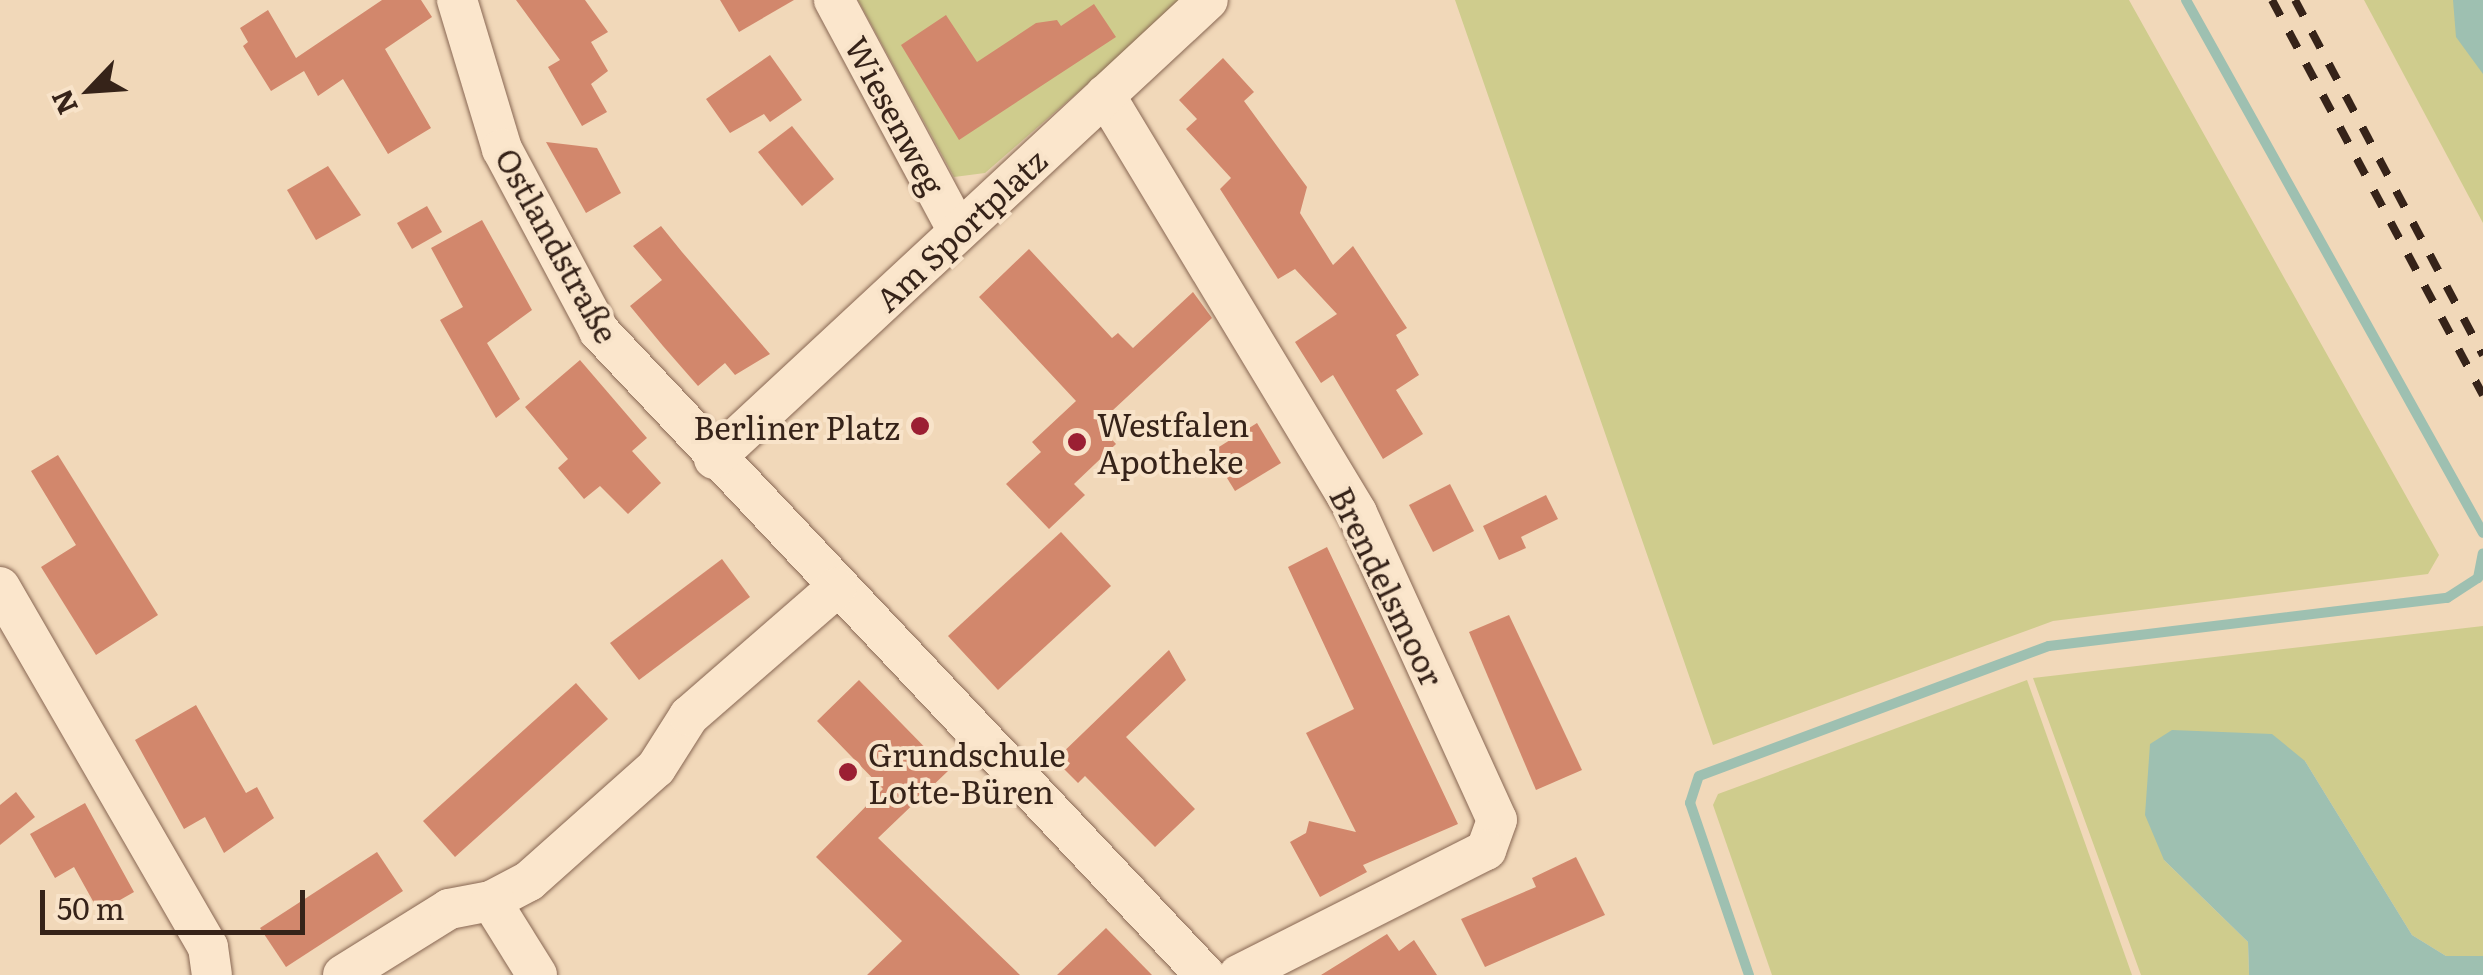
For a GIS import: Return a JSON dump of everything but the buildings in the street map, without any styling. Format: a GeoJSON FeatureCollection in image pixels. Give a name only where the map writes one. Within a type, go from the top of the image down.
{"type":"FeatureCollection","features":[{"type":"Feature","properties":{"kind":"street","name":"Ostlandstraße"},"geometry":{"type":"LineString","coordinates":[[456,0],[502,149],[553,251],[598,331],[714,459]]}},
{"type":"Feature","properties":{"kind":"street","name":"Wiesenweg"},"geometry":{"type":"LineString","coordinates":[[834,0],[958,230]]}},
{"type":"Feature","properties":{"kind":"street","name":"Am Sportplatz"},"geometry":{"type":"LineString","coordinates":[[714,459],[1208,0]]}},
{"type":"Feature","properties":{"kind":"street","name":"Brendelsmoor"},"geometry":{"type":"LineString","coordinates":[[1105,95],[1357,514],[1497,820],[1486,850],[1239,975]]}},
{"type":"Feature","properties":{"kind":"street"},"geometry":{"type":"LineString","coordinates":[[714,459],[1205,975]]}},
{"type":"Feature","properties":{"kind":"street"},"geometry":{"type":"LineString","coordinates":[[0,588],[208,948],[212,975]]}},
{"type":"Feature","properties":{"kind":"street"},"geometry":{"type":"LineString","coordinates":[[343,975],[449,909],[491,901],[529,881],[656,768],[688,716],[836,588]]}},
{"type":"Feature","properties":{"kind":"street"},"geometry":{"type":"LineString","coordinates":[[491,901],[537,975]]}},
{"type":"Feature","properties":{"kind":"shaded area"},"geometry":{"type":"Polygon","coordinates":[[[858,0],[1184,0],[985,173],[954,177],[858,0]]]}},
{"type":"Feature","properties":{"kind":"shaded area"},"geometry":{"type":"Polygon","coordinates":[[[1455,0],[2129,0],[2439,555],[2428,574],[2053,621],[1713,745],[1455,0]]]}},
{"type":"Feature","properties":{"kind":"shaded area"},"geometry":{"type":"Polygon","coordinates":[[[2364,0],[2483,0],[2483,223],[2364,0]]]}},
{"type":"Feature","properties":{"kind":"shaded area"},"geometry":{"type":"Polygon","coordinates":[[[2453,0],[2483,0],[2483,74],[2456,37],[2453,0]]]}},
{"type":"Feature","properties":{"kind":"shaded area"},"geometry":{"type":"Polygon","coordinates":[[[2483,626],[2483,956],[2446,956],[2412,935],[2305,761],[2164,860],[2248,942],[2249,975],[2141,975],[2033,678],[2483,626]]]}},
{"type":"Feature","properties":{"kind":"shaded area"},"geometry":{"type":"Polygon","coordinates":[[[2027,680],[2132,975],[1772,975],[1713,805],[1718,794],[2027,680]]]}},
{"type":"Feature","properties":{"kind":"shaded area"},"geometry":{"type":"Polygon","coordinates":[[[2172,730],[2272,734],[2305,761],[2412,935],[2446,956],[2483,956],[2483,975],[2249,975],[2248,942],[2164,860],[2145,815],[2150,744],[2172,730]]]}},
{"type":"Feature","properties":{"kind":"waterway"},"geometry":{"type":"LineString","coordinates":[[2186,0],[2483,533]]}},
{"type":"Feature","properties":{"kind":"waterway"},"geometry":{"type":"LineString","coordinates":[[1749,975],[1690,803],[1699,776],[2049,646],[2447,598],[2478,578],[2483,553]]}},
{"type":"Feature","properties":{"kind":"railway"},"geometry":{"type":"LineString","coordinates":[[2272,0],[2483,395]]}},
{"type":"Feature","properties":{"kind":"railway"},"geometry":{"type":"LineString","coordinates":[[2295,0],[2483,355]]}},
{"type":"Feature","properties":{"kind":"place","name":"Berliner Platz"},"geometry":{"type":"Point","coordinates":[920,426]}},
{"type":"Feature","properties":{"kind":"place","name":"Westfalen Apotheke"},"geometry":{"type":"Point","coordinates":[1077,442]}},
{"type":"Feature","properties":{"kind":"place","name":"Grundschule Lotte-Büren"},"geometry":{"type":"Point","coordinates":[848,772]}}]}
